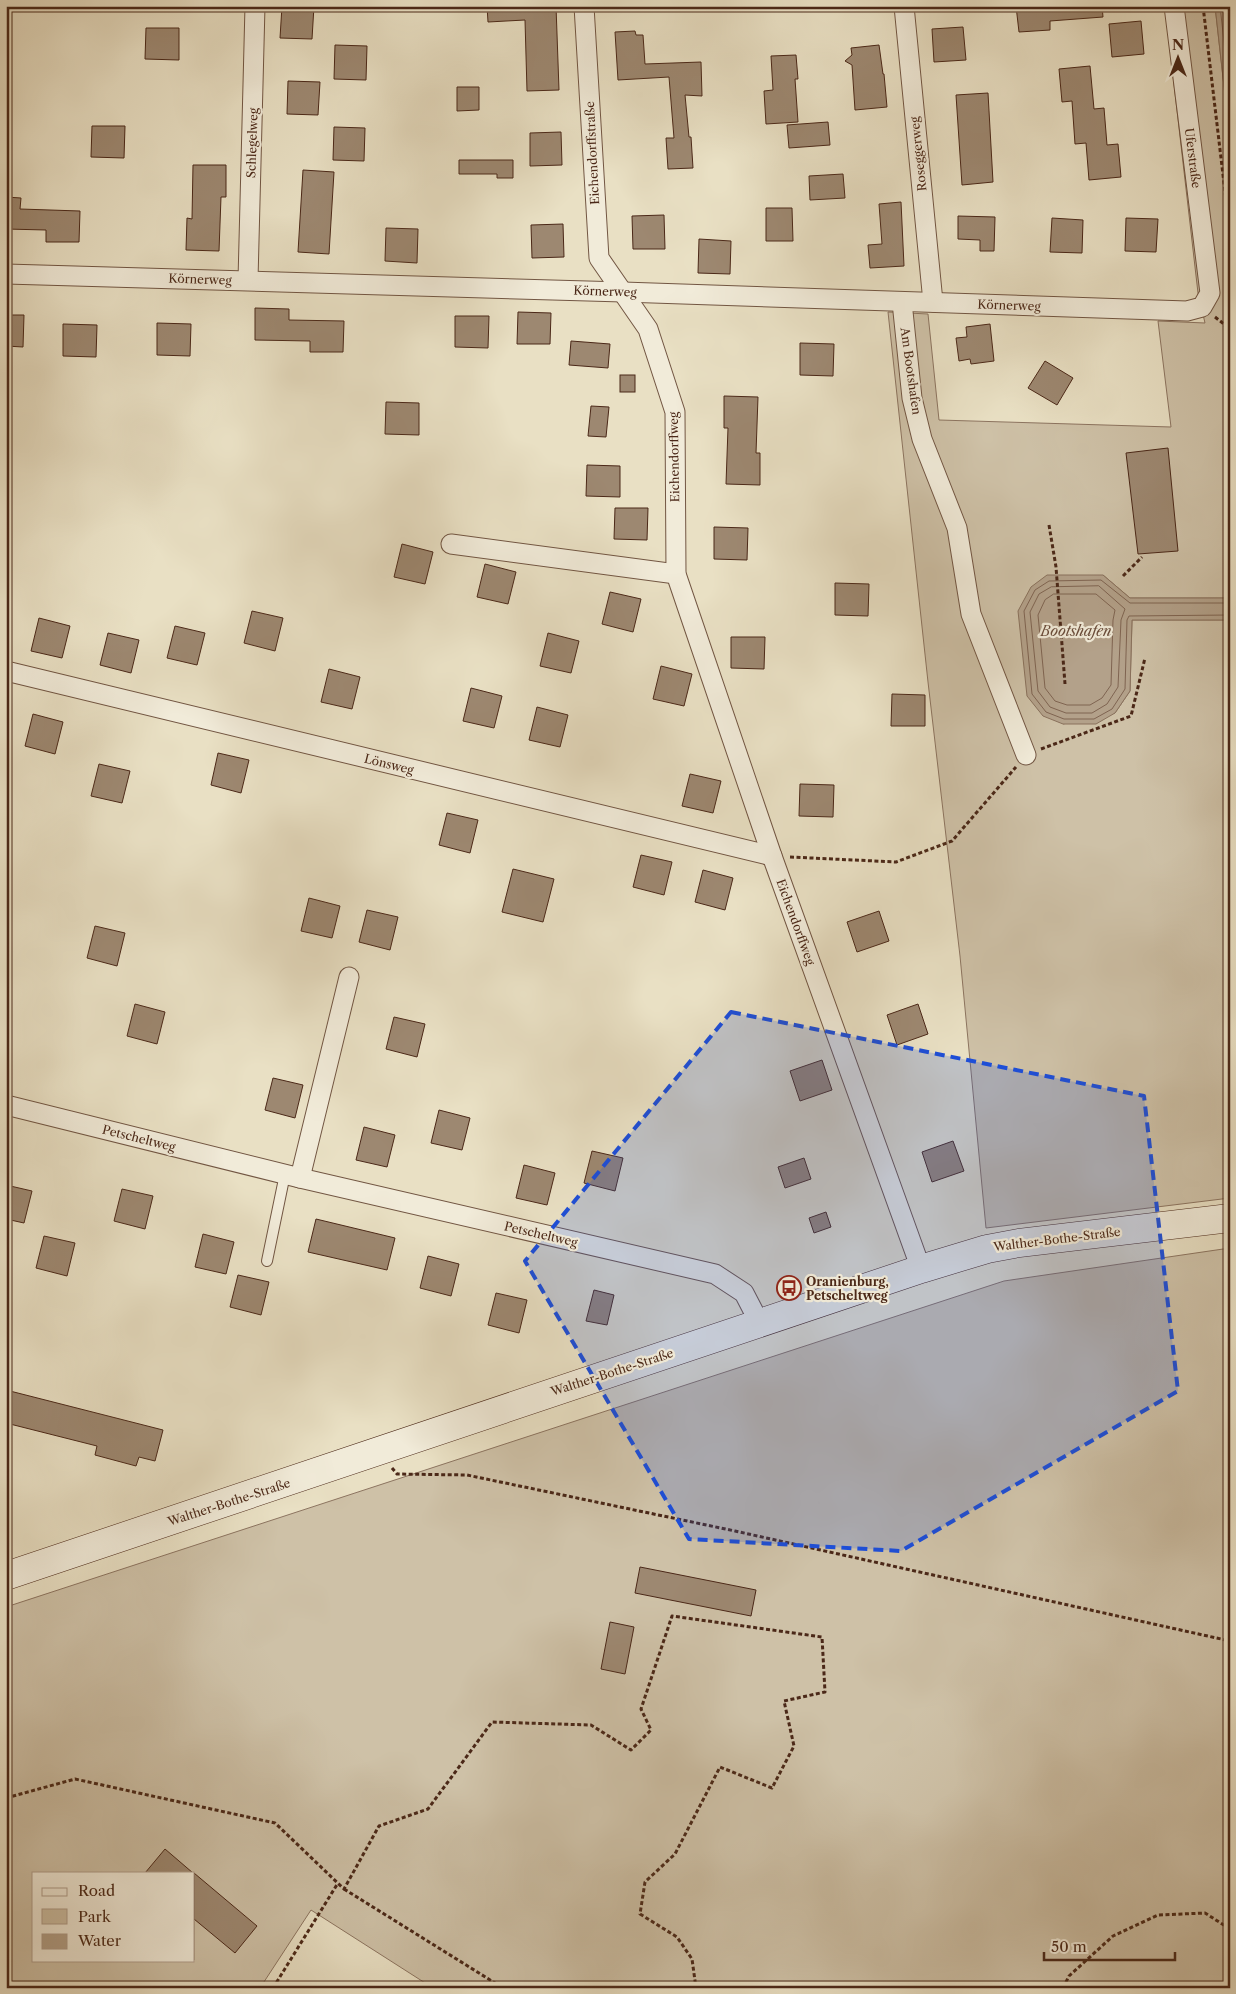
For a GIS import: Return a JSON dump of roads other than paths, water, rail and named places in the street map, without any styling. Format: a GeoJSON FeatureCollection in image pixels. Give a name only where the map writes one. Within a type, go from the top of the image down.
{"type":"FeatureCollection","features":[{"type":"Feature","properties":{"kind":"street","name":"Schlegelweg"},"geometry":{"type":"LineString","coordinates":[[248,280],[255,6]]}},
{"type":"Feature","properties":{"kind":"street","name":"Eichendorffstraße"},"geometry":{"type":"LineString","coordinates":[[584,6],[599,258],[623,292]]}},
{"type":"Feature","properties":{"kind":"street","name":"Roseggerweg"},"geometry":{"type":"LineString","coordinates":[[904,6],[933,302]]}},
{"type":"Feature","properties":{"kind":"street","name":"Uferstraße"},"geometry":{"type":"LineString","coordinates":[[1174,6],[1210,293],[1202,307]]}},
{"type":"Feature","properties":{"kind":"street","name":"Körnerweg"},"geometry":{"type":"LineString","coordinates":[[6,274],[623,292],[1187,312],[1202,307]]}},
{"type":"Feature","properties":{"kind":"street","name":"Eichendorffweg"},"geometry":{"type":"LineString","coordinates":[[623,292],[648,329],[675,412],[676,574],[772,856],[921,1268]]}},
{"type":"Feature","properties":{"kind":"street","name":"Am Bootshafen"},"geometry":{"type":"LineString","coordinates":[[902,302],[912,398],[922,439],[957,528],[971,614],[1026,755]]}},
{"type":"Feature","properties":{"kind":"street"},"geometry":{"type":"LineString","coordinates":[[451,544],[676,574]]}},
{"type":"Feature","properties":{"kind":"street","name":"Lönsweg"},"geometry":{"type":"LineString","coordinates":[[6,671],[772,856]]}},
{"type":"Feature","properties":{"kind":"street"},"geometry":{"type":"LineString","coordinates":[[293,1176],[349,977]]}},
{"type":"Feature","properties":{"kind":"street","name":"Petscheltweg"},"geometry":{"type":"LineString","coordinates":[[6,1105],[293,1176],[716,1274],[744,1293],[760,1324]]}},
{"type":"Feature","properties":{"kind":"street","name":"Walther-Bothe-Straße"},"geometry":{"type":"LineString","coordinates":[[6,1576],[760,1324],[921,1268],[987,1249],[1019,1243],[1230,1218]]}},
{"type":"Feature","properties":{"kind":"lane"},"geometry":{"type":"LineString","coordinates":[[267,1261],[293,1176]]}},
{"type":"Feature","properties":{"kind":"water"},"geometry":{"type":"Polygon","coordinates":[[[1215,6],[1230,6],[1230,140],[1215,6]]]}},
{"type":"Feature","properties":{"kind":"water","name":"Bootshafen"},"geometry":{"type":"Polygon","coordinates":[[[1047,575],[1103,575],[1130,598],[1230,598],[1230,620],[1132,620],[1130,691],[1115,713],[1096,724],[1063,724],[1043,716],[1027,696],[1018,611],[1031,587],[1047,575]]]}},
{"type":"Feature","properties":{"kind":"place","name":"Oranienburg, Petscheltweg"},"geometry":{"type":"Point","coordinates":[789,1288]}}]}
